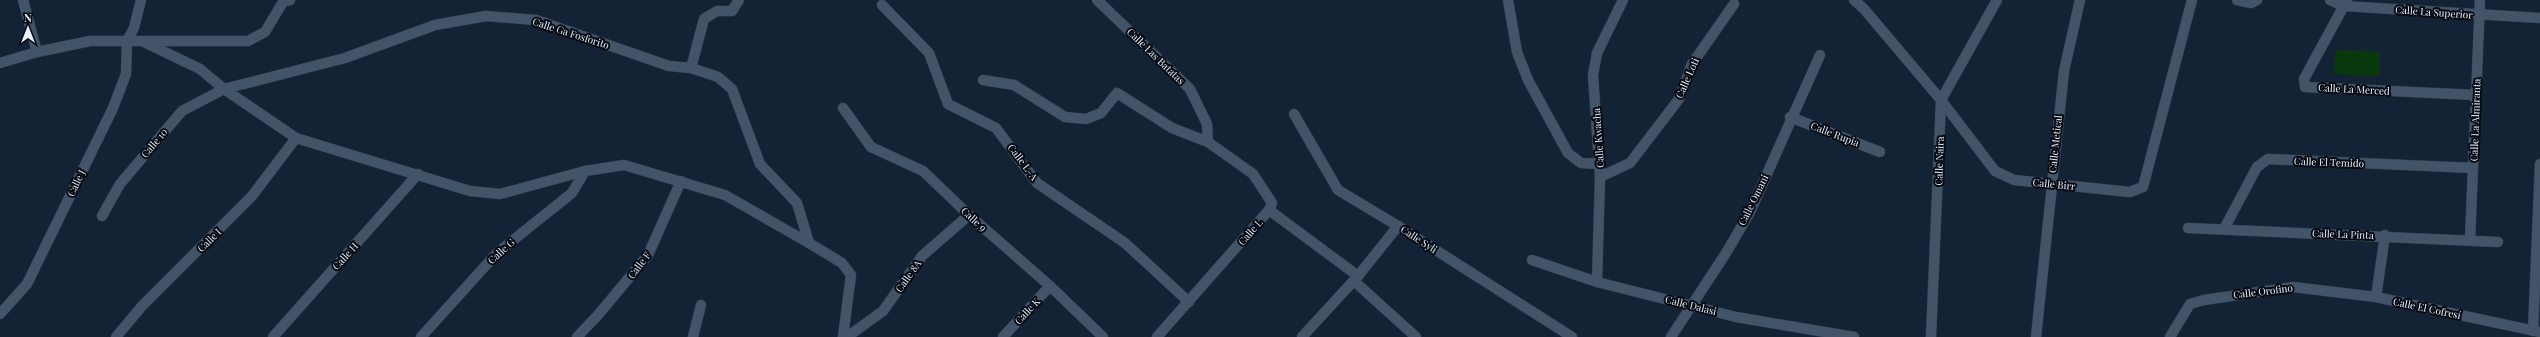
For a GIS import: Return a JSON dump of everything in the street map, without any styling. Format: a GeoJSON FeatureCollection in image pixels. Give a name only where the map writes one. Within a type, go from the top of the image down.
{"type":"FeatureCollection","features":[{"type":"Feature","properties":{"kind":"street"},"geometry":{"type":"LineString","coordinates":[[22,0],[37,52]]}},
{"type":"Feature","properties":{"kind":"street"},"geometry":{"type":"LineString","coordinates":[[127,41],[134,28],[141,0]]}},
{"type":"Feature","properties":{"kind":"street"},"geometry":{"type":"LineString","coordinates":[[0,63],[37,52],[90,41],[248,41],[265,32],[283,2],[290,0]]}},
{"type":"Feature","properties":{"kind":"street"},"geometry":{"type":"LineString","coordinates":[[691,68],[704,19],[717,11],[732,11],[739,0]]}},
{"type":"Feature","properties":{"kind":"street","name":"Calle Las Batatas"},"geometry":{"type":"LineString","coordinates":[[1097,0],[1190,89],[1207,124],[1208,142]]}},
{"type":"Feature","properties":{"kind":"street"},"geometry":{"type":"LineString","coordinates":[[1508,0],[1517,52],[1535,93],[1568,153],[1581,163],[1600,164]]}},
{"type":"Feature","properties":{"kind":"street","name":"Calle Kwacha"},"geometry":{"type":"LineString","coordinates":[[1597,282],[1600,164],[1593,76],[1597,53],[1623,0]]}},
{"type":"Feature","properties":{"kind":"street","name":"Calle Birr"},"geometry":{"type":"LineString","coordinates":[[1854,0],[1867,4],[1995,171],[2014,180],[2130,192],[2143,187],[2192,0]]}},
{"type":"Feature","properties":{"kind":"street","name":"Calle Naira"},"geometry":{"type":"LineString","coordinates":[[1931,337],[1941,100],[1997,0]]}},
{"type":"Feature","properties":{"kind":"street","name":"Calle Metical"},"geometry":{"type":"LineString","coordinates":[[2036,337],[2064,71],[2080,0]]}},
{"type":"Feature","properties":{"kind":"street"},"geometry":{"type":"LineString","coordinates":[[2237,0],[2251,3],[2257,0]]}},
{"type":"Feature","properties":{"kind":"street","name":"Calle La Superior"},"geometry":{"type":"LineString","coordinates":[[2330,0],[2345,3],[2479,15],[2540,18]]}},
{"type":"Feature","properties":{"kind":"street","name":"Calle La Almiranta"},"geometry":{"type":"LineString","coordinates":[[2470,240],[2480,0]]}},
{"type":"Feature","properties":{"kind":"street","name":"Calle La Merced"},"geometry":{"type":"LineString","coordinates":[[2345,3],[2304,79],[2305,87],[2476,95]]}},
{"type":"Feature","properties":{"kind":"street","name":"Calle Loti"},"geometry":{"type":"LineString","coordinates":[[1600,177],[1630,163],[1679,99],[1692,64],[1734,4]]}},
{"type":"Feature","properties":{"kind":"street","name":"Calle L-A"},"geometry":{"type":"LineString","coordinates":[[882,5],[928,53],[948,104],[996,128],[1037,182],[1125,243],[1189,302]]}},
{"type":"Feature","properties":{"kind":"street","name":"Calle Ga Fosforito"},"geometry":{"type":"LineString","coordinates":[[224,89],[344,58],[435,25],[486,16],[536,20],[669,66],[691,68],[718,77],[732,89],[760,164],[797,203],[809,243]]}},
{"type":"Feature","properties":{"kind":"street","name":"Calle J"},"geometry":{"type":"LineString","coordinates":[[0,314],[27,284],[113,108],[126,74],[127,41]]}},
{"type":"Feature","properties":{"kind":"street"},"geometry":{"type":"LineString","coordinates":[[142,41],[200,69],[224,89],[296,138],[470,191],[500,194],[586,171],[624,165],[725,195],[842,263],[851,276],[843,337]]}},
{"type":"Feature","properties":{"kind":"street","name":"Calle Omani"},"geometry":{"type":"LineString","coordinates":[[1671,337],[1750,212],[1790,117],[1820,55]]}},
{"type":"Feature","properties":{"kind":"street"},"geometry":{"type":"LineString","coordinates":[[984,80],[1014,85],[1065,117],[1086,119],[1101,113],[1117,94],[1172,128],[1208,142],[1253,174],[1272,203],[1269,210]]}},
{"type":"Feature","properties":{"kind":"street","name":"Calle 10"},"geometry":{"type":"LineString","coordinates":[[102,216],[120,184],[182,111],[224,89]]}},
{"type":"Feature","properties":{"kind":"street","name":"Calle 9"},"geometry":{"type":"LineString","coordinates":[[844,108],[872,147],[923,172],[968,215],[1050,286],[1103,337]]}},
{"type":"Feature","properties":{"kind":"street","name":"Calle Syli"},"geometry":{"type":"LineString","coordinates":[[1294,114],[1338,190],[1398,226],[1572,337]]}},
{"type":"Feature","properties":{"kind":"street","name":"Calle Rupia"},"geometry":{"type":"LineString","coordinates":[[1790,117],[1880,152]]}},
{"type":"Feature","properties":{"kind":"street","name":"Calle I"},"geometry":{"type":"LineString","coordinates":[[116,337],[142,306],[252,196],[296,138]]}},
{"type":"Feature","properties":{"kind":"street","name":"Calle El Temido"},"geometry":{"type":"LineString","coordinates":[[2224,229],[2257,166],[2268,159],[2473,168]]}},
{"type":"Feature","properties":{"kind":"street"},"geometry":{"type":"LineString","coordinates":[[2537,331],[2540,164]]}},
{"type":"Feature","properties":{"kind":"street","name":"Calle G"},"geometry":{"type":"LineString","coordinates":[[421,337],[497,253],[572,193],[586,171]]}},
{"type":"Feature","properties":{"kind":"street","name":"Calle H"},"geometry":{"type":"LineString","coordinates":[[273,337],[418,174]]}},
{"type":"Feature","properties":{"kind":"street","name":"Calle F"},"geometry":{"type":"LineString","coordinates":[[577,337],[598,315],[648,255],[681,181]]}},
{"type":"Feature","properties":{"kind":"street","name":"Calle L"},"geometry":{"type":"LineString","coordinates":[[1157,337],[1269,210],[1356,278],[1416,337]]}},
{"type":"Feature","properties":{"kind":"street","name":"Calle 8A"},"geometry":{"type":"LineString","coordinates":[[848,337],[883,311],[922,256],[968,215]]}},
{"type":"Feature","properties":{"kind":"street"},"geometry":{"type":"LineString","coordinates":[[1302,337],[1356,278],[1376,251],[1398,226]]}},
{"type":"Feature","properties":{"kind":"street","name":"Calle La Pinta"},"geometry":{"type":"LineString","coordinates":[[2188,228],[2385,235],[2498,242]]}},
{"type":"Feature","properties":{"kind":"street"},"geometry":{"type":"LineString","coordinates":[[2376,297],[2385,235]]}},
{"type":"Feature","properties":{"kind":"street","name":"Calle Dalasi"},"geometry":{"type":"LineString","coordinates":[[1532,260],[1597,282],[1693,304],[1736,317],[1854,337]]}},
{"type":"Feature","properties":{"kind":"street","name":"Calle K"},"geometry":{"type":"LineString","coordinates":[[1003,337],[1050,286]]}},
{"type":"Feature","properties":{"kind":"street","name":"Calle Orofino"},"geometry":{"type":"LineString","coordinates":[[2170,337],[2190,304],[2204,300],[2293,287],[2376,297]]}},
{"type":"Feature","properties":{"kind":"street","name":"Calle El Cofresí"},"geometry":{"type":"LineString","coordinates":[[2376,297],[2537,331]]}},
{"type":"Feature","properties":{"kind":"street"},"geometry":{"type":"LineString","coordinates":[[693,337],[701,305]]}},
{"type":"Feature","properties":{"kind":"green space"},"geometry":{"type":"Polygon","coordinates":[[[2335,50],[2380,51],[2380,76],[2334,74],[2335,50]]]}}]}
